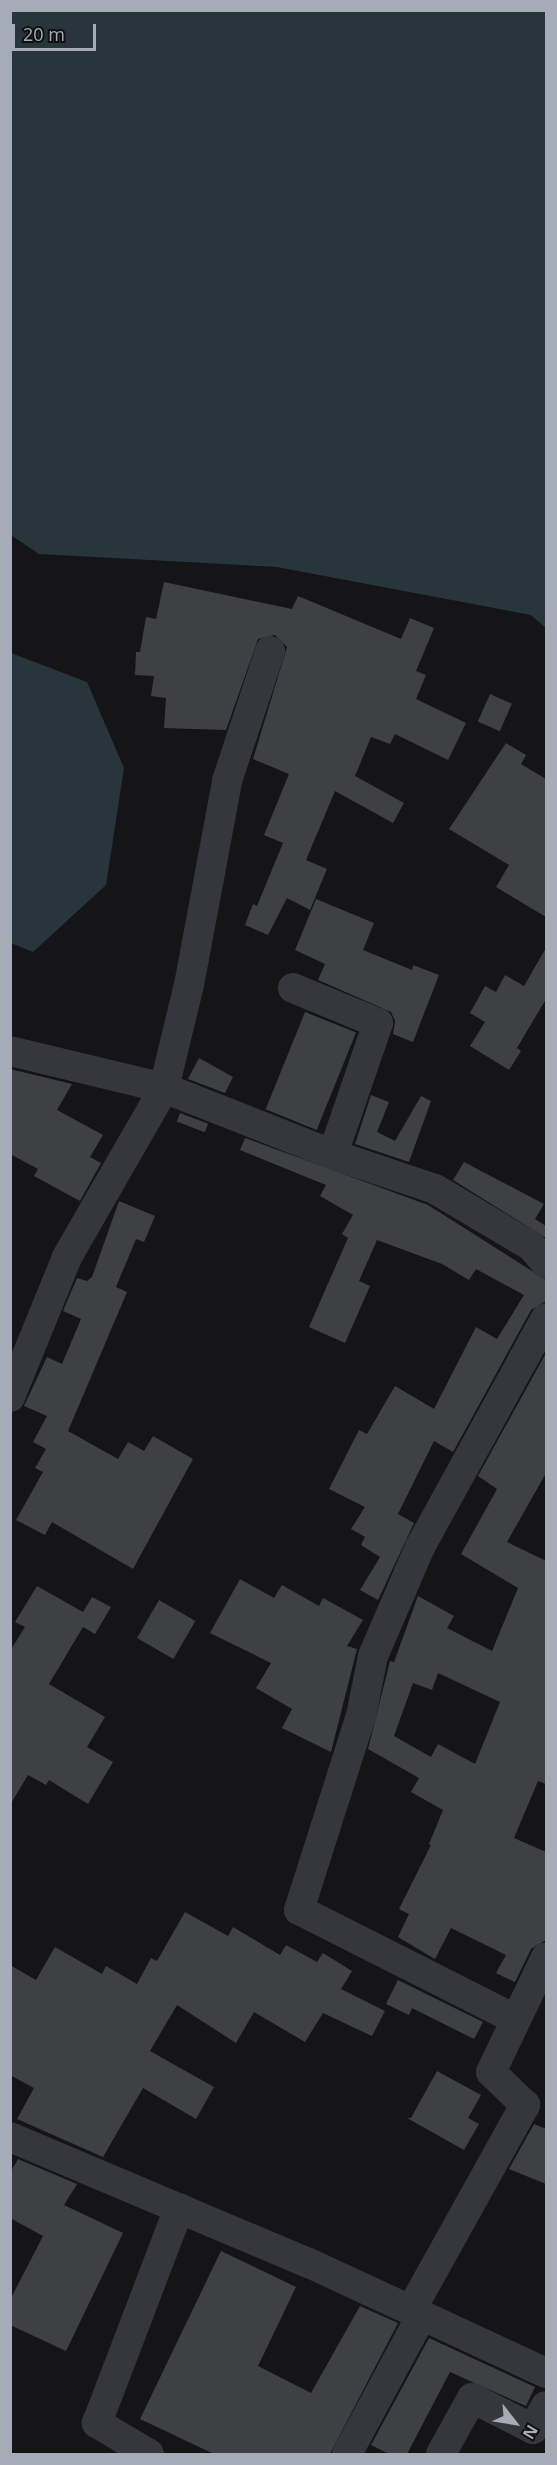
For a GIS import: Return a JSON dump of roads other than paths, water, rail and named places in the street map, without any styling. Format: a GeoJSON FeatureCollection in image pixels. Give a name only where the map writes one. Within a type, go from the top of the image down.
{"type":"FeatureCollection","features":[{"type":"Feature","properties":{"kind":"street"},"geometry":{"type":"LineString","coordinates":[[10,1397],[67,1257],[164,1088],[189,985],[227,781],[270,651]]}},
{"type":"Feature","properties":{"kind":"street"},"geometry":{"type":"LineString","coordinates":[[293,988],[378,1023],[333,1154]]}},
{"type":"Feature","properties":{"kind":"street"},"geometry":{"type":"LineString","coordinates":[[10,1051],[164,1088],[333,1154],[435,1189],[531,1246],[546,1263]]}},
{"type":"Feature","properties":{"kind":"street"},"geometry":{"type":"LineString","coordinates":[[516,2019],[299,1910],[361,1716],[374,1656],[420,1547],[546,1318]]}},
{"type":"Feature","properties":{"kind":"street"},"geometry":{"type":"LineString","coordinates":[[347,2454],[416,2312],[525,2105],[491,2072],[546,1953]]}},
{"type":"Feature","properties":{"kind":"street"},"geometry":{"type":"LineString","coordinates":[[10,2137],[416,2312],[546,2373]]}},
{"type":"Feature","properties":{"kind":"street"},"geometry":{"type":"LineString","coordinates":[[149,2454],[97,2422],[179,2208]]}},
{"type":"Feature","properties":{"kind":"street"},"geometry":{"type":"LineString","coordinates":[[441,2454],[472,2398],[532,2429],[546,2406]]}}]}
